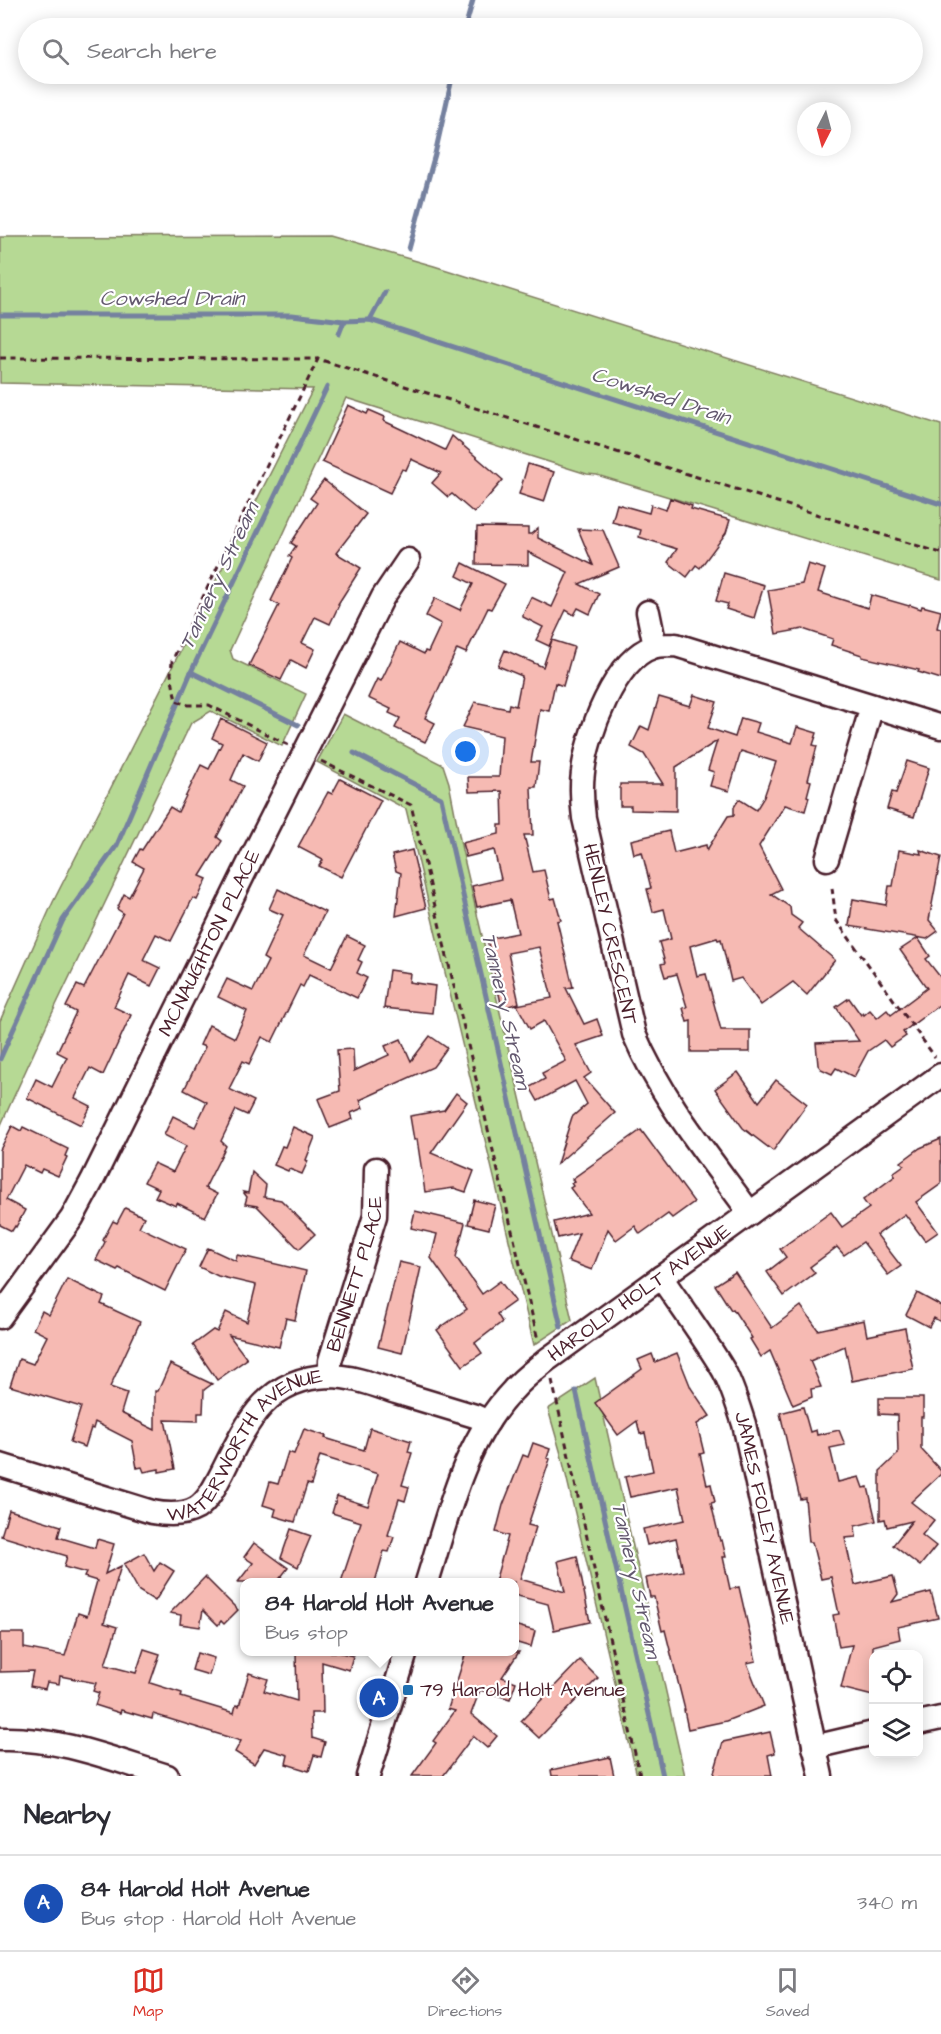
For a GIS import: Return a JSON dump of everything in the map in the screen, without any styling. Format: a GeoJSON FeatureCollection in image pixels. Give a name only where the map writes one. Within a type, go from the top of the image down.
{"type":"FeatureCollection","features":[{"type":"Feature","properties":{"kind":"street","name":"MCNAUGHTON PLACE"},"geometry":{"type":"LineString","coordinates":[[0,1317],[77,1209],[383,597],[408,560]]}},
{"type":"Feature","properties":{"kind":"street"},"geometry":{"type":"LineString","coordinates":[[648,612],[655,646],[676,645],[941,727]]}},
{"type":"Feature","properties":{"kind":"street","name":"HENLEY CRESCENT"},"geometry":{"type":"LineString","coordinates":[[655,646],[639,653],[621,671],[595,723],[583,771],[584,818],[634,1034],[646,1063],[664,1094],[750,1213]]}},
{"type":"Feature","properties":{"kind":"street"},"geometry":{"type":"LineString","coordinates":[[827,859],[872,706]]}},
{"type":"Feature","properties":{"kind":"street","name":"HAROLD HOLT AVENUE"},"geometry":{"type":"LineString","coordinates":[[428,1578],[473,1447],[488,1422],[513,1389],[548,1359],[750,1213],[939,1067]]}},
{"type":"Feature","properties":{"kind":"street","name":"BENNETT PLACE"},"geometry":{"type":"LineString","coordinates":[[330,1376],[330,1361],[375,1216],[376,1169]]}},
{"type":"Feature","properties":{"kind":"street","name":"JAMES FOLEY AVENUE"},"geometry":{"type":"LineString","coordinates":[[660,1277],[710,1349],[734,1393],[744,1424],[821,1776]]}},
{"type":"Feature","properties":{"kind":"street","name":"WATERWORTH AVENUE"},"geometry":{"type":"LineString","coordinates":[[0,1466],[152,1512],[164,1514],[188,1512],[197,1507],[211,1492],[253,1414],[266,1400],[293,1384],[309,1379],[330,1376],[374,1385],[476,1416],[488,1422]]}},
{"type":"Feature","properties":{"kind":"street"},"geometry":{"type":"LineString","coordinates":[[368,1776],[405,1656]]}},
{"type":"Feature","properties":{"kind":"street"},"geometry":{"type":"LineString","coordinates":[[923,1722],[941,1718]]}},
{"type":"Feature","properties":{"kind":"street"},"geometry":{"type":"LineString","coordinates":[[814,1747],[869,1734]]}},
{"type":"Feature","properties":{"kind":"street"},"geometry":{"type":"LineString","coordinates":[[0,1739],[43,1740],[75,1747],[167,1776]]}},
{"type":"Feature","properties":{"kind":"path"},"geometry":{"type":"LineString","coordinates":[[0,358],[318,359],[941,553]]}},
{"type":"Feature","properties":{"kind":"path"},"geometry":{"type":"LineString","coordinates":[[286,744],[209,705],[188,705],[176,701],[171,674],[172,661],[318,359]]}},
{"type":"Feature","properties":{"kind":"path"},"geometry":{"type":"LineString","coordinates":[[320,760],[411,805],[535,1327],[548,1359],[640,1776]]}},
{"type":"Feature","properties":{"kind":"path"},"geometry":{"type":"LineString","coordinates":[[832,888],[836,921],[939,1067]]}},
{"type":"Feature","properties":{"kind":"green space"},"geometry":{"type":"Polygon","coordinates":[[[329,236],[434,266],[941,425],[941,580],[597,475],[587,474],[346,398],[230,650],[233,659],[306,694],[282,746],[211,711],[191,723],[0,1127],[0,1021],[53,902],[313,389],[0,383],[0,237],[329,236]]]}},
{"type":"Feature","properties":{"kind":"green space"},"geometry":{"type":"Polygon","coordinates":[[[343,714],[443,765],[449,783],[462,850],[572,1320],[534,1345],[406,809],[317,762],[343,714]]]}},
{"type":"Feature","properties":{"kind":"green space"},"geometry":{"type":"Polygon","coordinates":[[[595,1378],[685,1776],[637,1776],[561,1454],[548,1409],[595,1378]]]}},
{"type":"Feature","properties":{"kind":"building"},"geometry":{"type":"Polygon","coordinates":[[[348,405],[367,414],[369,410],[385,417],[384,421],[445,450],[452,436],[503,480],[474,513],[452,494],[448,497],[432,483],[441,473],[411,459],[406,470],[402,469],[390,493],[322,462],[348,405]]]}},
{"type":"Feature","properties":{"kind":"building"},"geometry":{"type":"Polygon","coordinates":[[[528,464],[554,472],[544,502],[519,494],[528,464]]]}},
{"type":"Feature","properties":{"kind":"building"},"geometry":{"type":"Polygon","coordinates":[[[324,480],[366,514],[336,553],[361,568],[338,604],[330,624],[315,617],[302,643],[315,649],[306,668],[291,660],[281,680],[249,665],[279,605],[271,601],[292,558],[289,556],[296,546],[291,543],[317,503],[310,498],[324,480]]]}},
{"type":"Feature","properties":{"kind":"building"},"geometry":{"type":"Polygon","coordinates":[[[670,498],[692,506],[691,509],[730,520],[726,533],[700,568],[696,565],[687,577],[668,562],[677,549],[639,537],[641,530],[612,522],[617,504],[649,513],[651,505],[666,510],[670,498]]]}},
{"type":"Feature","properties":{"kind":"building"},"geometry":{"type":"Polygon","coordinates":[[[477,527],[528,528],[528,534],[538,528],[538,538],[593,565],[578,529],[603,530],[619,567],[579,584],[599,594],[590,614],[578,608],[574,615],[566,610],[549,646],[536,640],[543,627],[523,617],[523,614],[531,597],[552,607],[568,572],[528,552],[528,565],[476,564],[477,527]]]}},
{"type":"Feature","properties":{"kind":"building"},"geometry":{"type":"Polygon","coordinates":[[[463,563],[505,584],[491,609],[488,608],[466,653],[457,649],[425,718],[435,723],[425,742],[395,728],[400,718],[389,713],[391,709],[368,698],[377,679],[381,681],[400,642],[424,654],[425,651],[428,652],[441,624],[426,616],[435,598],[460,610],[473,584],[457,576],[463,563]]]}},
{"type":"Feature","properties":{"kind":"building"},"geometry":{"type":"Polygon","coordinates":[[[808,564],[825,569],[818,592],[868,608],[871,595],[921,609],[922,606],[941,611],[937,628],[941,629],[941,679],[918,672],[919,670],[862,657],[862,655],[831,645],[833,639],[803,629],[776,634],[768,590],[802,584],[808,564]]]}},
{"type":"Feature","properties":{"kind":"building"},"geometry":{"type":"Polygon","coordinates":[[[724,573],[764,585],[754,618],[726,609],[728,604],[716,601],[724,573]]]}},
{"type":"Feature","properties":{"kind":"building"},"geometry":{"type":"Polygon","coordinates":[[[552,640],[574,647],[563,686],[555,683],[549,711],[540,709],[531,762],[539,762],[536,787],[531,787],[533,835],[524,835],[533,872],[544,870],[551,899],[555,898],[561,920],[557,921],[573,987],[566,988],[584,1024],[597,1019],[603,1036],[576,1045],[591,1073],[584,1078],[615,1113],[557,1164],[572,1117],[587,1104],[575,1081],[538,1101],[530,1087],[545,1079],[542,1073],[566,1061],[544,1021],[530,1029],[517,1005],[552,998],[539,947],[508,953],[519,1003],[502,1008],[487,939],[518,933],[510,900],[477,907],[472,886],[501,879],[494,850],[466,857],[462,843],[499,834],[499,825],[503,825],[502,791],[469,792],[468,777],[499,777],[502,736],[463,727],[475,702],[508,709],[509,704],[516,706],[522,676],[498,666],[505,650],[543,667],[552,640]]]}},
{"type":"Feature","properties":{"kind":"building"},"geometry":{"type":"Polygon","coordinates":[[[694,695],[717,702],[708,728],[735,737],[741,718],[759,723],[756,732],[792,743],[797,727],[817,733],[813,745],[817,746],[808,780],[811,781],[805,811],[785,805],[759,846],[781,889],[771,894],[790,907],[791,915],[802,923],[798,928],[835,960],[807,995],[793,982],[761,1005],[741,978],[731,981],[721,939],[717,938],[690,946],[697,976],[706,974],[721,1030],[750,1030],[750,1052],[691,1052],[691,1021],[687,1022],[683,1008],[687,1007],[677,974],[665,977],[661,964],[665,963],[659,942],[671,939],[664,909],[653,912],[647,889],[651,888],[642,852],[634,854],[631,840],[669,831],[674,853],[706,845],[707,850],[728,816],[734,815],[734,807],[739,799],[756,810],[764,797],[776,762],[741,751],[729,791],[710,786],[714,772],[708,770],[717,741],[676,767],[676,811],[631,810],[631,806],[620,806],[620,784],[663,784],[644,754],[631,747],[641,726],[649,730],[659,697],[690,706],[694,695]]]}},
{"type":"Feature","properties":{"kind":"building"},"geometry":{"type":"Polygon","coordinates":[[[221,719],[267,742],[258,761],[243,753],[231,780],[243,786],[217,837],[222,841],[200,876],[207,879],[197,900],[193,898],[171,941],[156,934],[143,960],[160,968],[151,986],[129,975],[114,1007],[131,1015],[103,1075],[90,1068],[75,1098],[91,1106],[81,1125],[27,1098],[36,1079],[52,1087],[67,1057],[57,1052],[76,1012],[66,1007],[77,985],[84,988],[123,913],[117,909],[124,894],[129,897],[144,868],[133,862],[140,849],[142,850],[170,807],[178,812],[201,765],[209,769],[222,743],[212,738],[221,719]]]}},
{"type":"Feature","properties":{"kind":"building"},"geometry":{"type":"Polygon","coordinates":[[[907,761],[929,768],[914,817],[887,809],[892,792],[896,793],[907,761]]]}},
{"type":"Feature","properties":{"kind":"building"},"geometry":{"type":"Polygon","coordinates":[[[340,779],[381,800],[341,877],[319,866],[323,860],[298,847],[328,792],[332,794],[340,779]]]}},
{"type":"Feature","properties":{"kind":"building"},"geometry":{"type":"Polygon","coordinates":[[[412,850],[426,908],[396,916],[401,873],[396,871],[392,855],[412,850]]]}},
{"type":"Feature","properties":{"kind":"building"},"geometry":{"type":"Polygon","coordinates":[[[899,850],[921,854],[920,850],[941,857],[929,920],[938,931],[927,939],[849,926],[853,899],[886,905],[889,886],[893,886],[899,850]]]}},
{"type":"Feature","properties":{"kind":"building"},"geometry":{"type":"Polygon","coordinates":[[[278,889],[325,912],[304,955],[331,968],[347,936],[365,945],[358,960],[362,962],[357,973],[367,978],[357,998],[309,975],[303,987],[300,985],[272,1042],[262,1037],[249,1064],[243,1061],[229,1089],[254,1101],[247,1115],[236,1110],[221,1141],[226,1146],[205,1188],[217,1194],[205,1217],[177,1203],[176,1206],[155,1197],[159,1189],[144,1182],[154,1163],[173,1172],[186,1146],[164,1135],[173,1116],[195,1127],[207,1102],[184,1090],[205,1047],[200,1045],[209,1025],[235,1038],[247,1011],[218,997],[227,979],[253,991],[268,961],[263,958],[283,915],[269,909],[278,889]]]}},
{"type":"Feature","properties":{"kind":"building"},"geometry":{"type":"Polygon","coordinates":[[[918,938],[930,956],[926,959],[941,978],[941,1008],[939,1005],[903,1032],[906,1036],[890,1047],[884,1040],[868,1051],[854,1077],[836,1068],[832,1074],[821,1069],[818,1065],[816,1043],[859,1041],[836,1007],[849,998],[861,1015],[870,1010],[877,1018],[887,1010],[891,1015],[927,988],[900,950],[918,938]]]}},
{"type":"Feature","properties":{"kind":"building"},"geometry":{"type":"Polygon","coordinates":[[[389,970],[410,973],[409,982],[435,986],[432,1013],[384,1008],[389,970]]]}},
{"type":"Feature","properties":{"kind":"building"},"geometry":{"type":"Polygon","coordinates":[[[430,1036],[447,1048],[433,1067],[360,1100],[363,1108],[351,1113],[353,1119],[330,1128],[318,1099],[340,1091],[337,1050],[353,1049],[354,1071],[389,1055],[385,1046],[401,1039],[411,1061],[430,1036]]]}},
{"type":"Feature","properties":{"kind":"building"},"geometry":{"type":"Polygon","coordinates":[[[738,1072],[759,1102],[776,1080],[807,1104],[773,1151],[743,1128],[715,1089],[738,1072]]]}},
{"type":"Feature","properties":{"kind":"building"},"geometry":{"type":"Polygon","coordinates":[[[456,1093],[467,1102],[431,1153],[474,1171],[466,1192],[454,1188],[425,1192],[417,1139],[414,1140],[410,1116],[444,1110],[456,1093]]]}},
{"type":"Feature","properties":{"kind":"building"},"geometry":{"type":"Polygon","coordinates":[[[12,1126],[21,1131],[23,1127],[68,1149],[65,1156],[67,1157],[58,1176],[42,1169],[40,1173],[24,1165],[6,1200],[25,1210],[12,1231],[0,1225],[0,1150],[12,1126]]]}},
{"type":"Feature","properties":{"kind":"building"},"geometry":{"type":"Polygon","coordinates":[[[293,1127],[315,1137],[302,1174],[274,1165],[293,1127]]]}},
{"type":"Feature","properties":{"kind":"building"},"geometry":{"type":"Polygon","coordinates":[[[641,1130],[694,1202],[672,1218],[668,1214],[640,1234],[635,1226],[616,1240],[608,1229],[592,1270],[568,1261],[579,1233],[558,1238],[554,1222],[589,1213],[570,1188],[573,1186],[571,1183],[574,1182],[572,1179],[641,1130]]]}},
{"type":"Feature","properties":{"kind":"building"},"geometry":{"type":"Polygon","coordinates":[[[941,1139],[941,1184],[916,1202],[938,1232],[925,1241],[905,1214],[877,1235],[901,1266],[888,1275],[863,1242],[844,1255],[837,1247],[810,1267],[815,1273],[784,1296],[767,1272],[786,1257],[780,1249],[831,1212],[842,1227],[869,1208],[863,1200],[895,1176],[893,1173],[904,1165],[901,1162],[920,1148],[941,1139]]]}},
{"type":"Feature","properties":{"kind":"building"},"geometry":{"type":"Polygon","coordinates":[[[252,1172],[266,1185],[264,1197],[281,1200],[315,1234],[299,1249],[257,1206],[245,1204],[247,1197],[243,1192],[248,1193],[252,1172]]]}},
{"type":"Feature","properties":{"kind":"building"},"geometry":{"type":"Polygon","coordinates":[[[474,1200],[495,1205],[489,1229],[468,1224],[474,1200]]]}},
{"type":"Feature","properties":{"kind":"building"},"geometry":{"type":"Polygon","coordinates":[[[125,1208],[144,1217],[139,1227],[186,1249],[165,1291],[119,1268],[117,1270],[96,1260],[113,1221],[117,1223],[125,1208]]]}},
{"type":"Feature","properties":{"kind":"building"},"geometry":{"type":"Polygon","coordinates":[[[415,1211],[465,1223],[456,1257],[482,1294],[500,1281],[515,1301],[497,1314],[502,1322],[475,1343],[482,1353],[463,1366],[437,1330],[467,1309],[431,1258],[437,1234],[411,1228],[415,1211]]]}},
{"type":"Feature","properties":{"kind":"building"},"geometry":{"type":"Polygon","coordinates":[[[208,1248],[236,1261],[237,1255],[306,1271],[295,1320],[286,1318],[279,1347],[229,1335],[247,1359],[217,1380],[193,1345],[213,1330],[217,1332],[226,1312],[247,1322],[256,1285],[218,1276],[199,1267],[208,1248]]]}},
{"type":"Feature","properties":{"kind":"building"},"geometry":{"type":"Polygon","coordinates":[[[399,1262],[421,1267],[402,1353],[378,1347],[399,1262]]]}},
{"type":"Feature","properties":{"kind":"building"},"geometry":{"type":"Polygon","coordinates":[[[735,1272],[772,1328],[801,1306],[818,1330],[864,1320],[867,1336],[905,1328],[913,1369],[852,1381],[845,1346],[810,1361],[821,1387],[811,1389],[812,1397],[793,1405],[770,1351],[761,1357],[750,1339],[752,1338],[715,1285],[735,1272]]]}},
{"type":"Feature","properties":{"kind":"building"},"geometry":{"type":"Polygon","coordinates":[[[67,1279],[104,1297],[101,1304],[140,1322],[110,1387],[127,1393],[121,1413],[155,1430],[155,1391],[158,1391],[170,1364],[212,1384],[204,1390],[203,1413],[198,1413],[198,1421],[165,1420],[175,1469],[144,1472],[142,1467],[137,1468],[132,1441],[95,1422],[85,1447],[70,1442],[81,1407],[10,1386],[19,1359],[33,1364],[47,1336],[33,1329],[42,1311],[49,1315],[67,1279]]]}},
{"type":"Feature","properties":{"kind":"building"},"geometry":{"type":"Polygon","coordinates":[[[917,1293],[941,1306],[941,1322],[934,1318],[929,1327],[906,1315],[917,1293]]]}},
{"type":"Feature","properties":{"kind":"building"},"geometry":{"type":"Polygon","coordinates":[[[677,1353],[691,1388],[710,1416],[697,1424],[704,1453],[700,1454],[707,1485],[711,1484],[715,1502],[711,1503],[726,1557],[723,1557],[730,1589],[739,1587],[756,1661],[747,1663],[764,1706],[726,1721],[688,1729],[665,1630],[662,1631],[654,1597],[650,1597],[646,1578],[683,1571],[676,1538],[647,1545],[643,1529],[685,1520],[678,1487],[630,1497],[625,1477],[653,1471],[645,1433],[640,1434],[637,1421],[618,1435],[595,1403],[642,1369],[638,1360],[652,1354],[655,1362],[677,1353]]]}},
{"type":"Feature","properties":{"kind":"building"},"geometry":{"type":"Polygon","coordinates":[[[879,1398],[923,1398],[921,1449],[941,1471],[941,1474],[911,1502],[934,1520],[922,1535],[936,1546],[920,1566],[893,1545],[912,1521],[887,1527],[885,1519],[880,1520],[880,1471],[898,1454],[897,1415],[879,1414],[879,1398]]]}},
{"type":"Feature","properties":{"kind":"building"},"geometry":{"type":"Polygon","coordinates":[[[803,1407],[810,1432],[816,1430],[817,1435],[839,1430],[845,1445],[830,1448],[838,1482],[859,1477],[863,1488],[868,1487],[876,1521],[855,1526],[856,1537],[845,1538],[855,1585],[893,1576],[898,1594],[892,1602],[931,1592],[938,1618],[898,1627],[900,1639],[873,1646],[873,1650],[869,1650],[869,1695],[841,1688],[852,1645],[839,1647],[833,1615],[839,1614],[831,1577],[821,1579],[812,1542],[809,1542],[805,1498],[800,1499],[780,1413],[803,1407]]]}},
{"type":"Feature","properties":{"kind":"building"},"geometry":{"type":"Polygon","coordinates":[[[370,1428],[411,1441],[408,1452],[412,1453],[402,1485],[409,1487],[405,1501],[399,1499],[388,1535],[394,1537],[389,1552],[384,1551],[376,1578],[342,1578],[361,1522],[332,1513],[337,1496],[368,1506],[378,1474],[320,1456],[311,1485],[307,1484],[295,1522],[274,1516],[276,1509],[263,1505],[270,1482],[278,1484],[288,1452],[294,1454],[304,1429],[364,1450],[370,1428]]]}},
{"type":"Feature","properties":{"kind":"building"},"geometry":{"type":"Polygon","coordinates":[[[533,1443],[550,1449],[547,1458],[550,1459],[528,1525],[536,1527],[520,1579],[565,1592],[558,1561],[577,1556],[590,1622],[554,1630],[548,1604],[519,1596],[519,1578],[496,1578],[508,1536],[496,1532],[503,1505],[523,1455],[528,1457],[533,1443]]]}},
{"type":"Feature","properties":{"kind":"building"},"geometry":{"type":"Polygon","coordinates":[[[9,1510],[61,1526],[58,1537],[95,1548],[97,1539],[114,1544],[105,1574],[121,1566],[104,1623],[117,1627],[105,1665],[136,1673],[144,1649],[160,1654],[150,1683],[182,1693],[181,1697],[234,1713],[236,1705],[239,1706],[249,1673],[268,1679],[264,1691],[297,1701],[296,1656],[353,1656],[349,1670],[322,1662],[323,1713],[311,1713],[312,1738],[325,1742],[321,1757],[314,1755],[309,1771],[286,1764],[288,1755],[264,1748],[254,1764],[235,1752],[241,1741],[153,1714],[152,1719],[121,1710],[120,1713],[95,1705],[99,1693],[93,1691],[96,1683],[60,1676],[59,1684],[47,1682],[45,1689],[30,1686],[33,1671],[0,1672],[0,1633],[24,1633],[24,1648],[65,1656],[78,1613],[87,1616],[97,1581],[84,1577],[86,1573],[64,1567],[67,1556],[1,1536],[9,1510]]]}},
{"type":"Feature","properties":{"kind":"building"},"geometry":{"type":"Polygon","coordinates":[[[291,1529],[311,1536],[298,1567],[281,1558],[291,1529]]]}},
{"type":"Feature","properties":{"kind":"building"},"geometry":{"type":"Polygon","coordinates":[[[254,1543],[288,1568],[280,1578],[241,1578],[253,1563],[244,1557],[254,1543]]]}},
{"type":"Feature","properties":{"kind":"building"},"geometry":{"type":"Polygon","coordinates":[[[144,1553],[154,1571],[160,1562],[174,1571],[155,1601],[139,1591],[124,1564],[144,1553]]]}},
{"type":"Feature","properties":{"kind":"building"},"geometry":{"type":"Polygon","coordinates":[[[205,1577],[238,1610],[224,1624],[221,1621],[218,1625],[203,1610],[200,1627],[180,1624],[181,1615],[170,1613],[205,1577]]]}},
{"type":"Feature","properties":{"kind":"building"},"geometry":{"type":"Polygon","coordinates":[[[519,1626],[535,1631],[531,1647],[519,1643],[519,1626]]]}},
{"type":"Feature","properties":{"kind":"building"},"geometry":{"type":"Polygon","coordinates":[[[197,1653],[214,1658],[209,1675],[192,1670],[197,1653]]]}},
{"type":"Feature","properties":{"kind":"building"},"geometry":{"type":"Polygon","coordinates":[[[465,1656],[516,1656],[502,1677],[516,1682],[510,1699],[480,1690],[471,1714],[497,1736],[487,1748],[473,1736],[443,1776],[412,1776],[436,1743],[433,1741],[455,1711],[448,1709],[465,1656]]]}},
{"type":"Feature","properties":{"kind":"building"},"geometry":{"type":"Polygon","coordinates":[[[580,1660],[598,1678],[539,1738],[521,1721],[580,1660]]]}},
{"type":"Feature","properties":{"kind":"building"},"geometry":{"type":"Polygon","coordinates":[[[770,1732],[775,1753],[768,1755],[772,1776],[713,1776],[723,1742],[770,1732]]]}},
{"type":"Feature","properties":{"kind":"building"},"geometry":{"type":"Polygon","coordinates":[[[610,1757],[614,1776],[552,1776],[551,1770],[610,1757]]]}},
{"type":"Feature","properties":{"kind":"waterway","name":"Tannery Stream"},"geometry":{"type":"LineString","coordinates":[[468,18],[473,0]]}},
{"type":"Feature","properties":{"kind":"waterway","name":"Tannery Stream"},"geometry":{"type":"LineString","coordinates":[[409,249],[435,154],[451,84]]}},
{"type":"Feature","properties":{"kind":"waterway","name":"Tannery Stream"},"geometry":{"type":"LineString","coordinates":[[370,320],[385,292]]}},
{"type":"Feature","properties":{"kind":"waterway","name":"Cowshed Drain"},"geometry":{"type":"LineString","coordinates":[[0,315],[292,315],[344,321],[370,320],[941,504]]}},
{"type":"Feature","properties":{"kind":"waterway","name":"Tannery Stream"},"geometry":{"type":"LineString","coordinates":[[339,334],[344,321]]}},
{"type":"Feature","properties":{"kind":"waterway"},"geometry":{"type":"LineString","coordinates":[[0,1059],[63,920],[117,845],[191,672],[327,387]]}},
{"type":"Feature","properties":{"kind":"waterway","name":"Tannery Stream"},"geometry":{"type":"LineString","coordinates":[[191,672],[298,725]]}},
{"type":"Feature","properties":{"kind":"waterway","name":"Tannery Stream"},"geometry":{"type":"LineString","coordinates":[[354,753],[441,798],[561,1327]]}},
{"type":"Feature","properties":{"kind":"waterway","name":"Tannery Stream"},"geometry":{"type":"LineString","coordinates":[[576,1391],[663,1776]]}},
{"type":"Feature","properties":{"kind":"place","name":"79 Harold Holt Avenue"},"geometry":{"type":"Point","coordinates":[408,1690]}},
{"type":"Feature","properties":{"kind":"place","name":"84 Harold Holt Avenue"},"geometry":{"type":"Point","coordinates":[379,1698]}}]}
